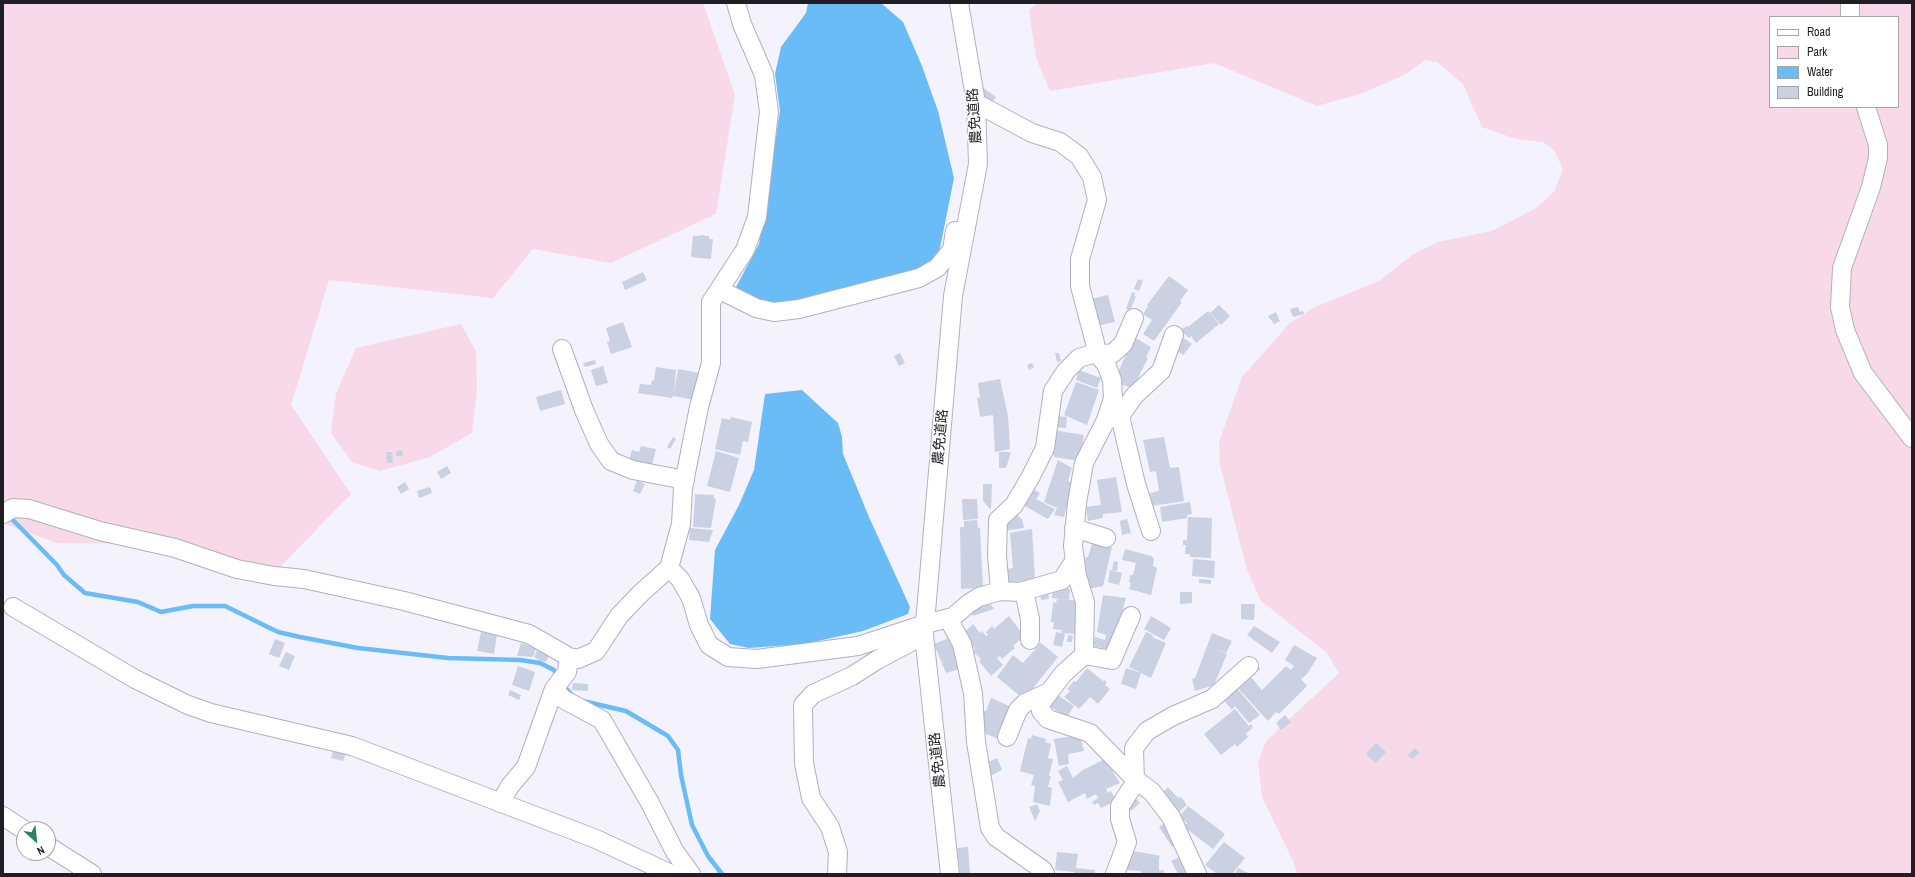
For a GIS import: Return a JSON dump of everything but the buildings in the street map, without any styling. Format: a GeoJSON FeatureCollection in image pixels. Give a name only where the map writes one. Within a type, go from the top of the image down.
{"type":"FeatureCollection","features":[{"type":"Feature","properties":{"kind":"street"},"geometry":{"type":"LineString","coordinates":[[3,514],[13,508],[29,509],[100,531],[175,548],[237,569],[274,576],[304,579],[404,601],[529,634],[569,657],[578,659],[596,651],[619,616],[641,593],[669,568],[681,524],[683,488],[699,407],[710,363],[711,302],[745,250],[758,217],[769,112],[764,75],[742,24],[736,3]]}},
{"type":"Feature","properties":{"kind":"street","name":"農免道路"},"geometry":{"type":"LineString","coordinates":[[950,874],[924,629],[953,296],[978,164],[976,103],[959,3]]}},
{"type":"Feature","properties":{"kind":"street"},"geometry":{"type":"LineString","coordinates":[[1850,3],[1850,16]]}},
{"type":"Feature","properties":{"kind":"street"},"geometry":{"type":"LineString","coordinates":[[976,103],[1032,133],[1060,142],[1079,156],[1092,177],[1097,200],[1080,258],[1080,286],[1095,343],[1096,353],[1106,364],[1112,380],[1114,398],[1113,418],[1151,531]]}},
{"type":"Feature","properties":{"kind":"street"},"geometry":{"type":"LineString","coordinates":[[1866,108],[1878,145],[1878,158],[1871,187],[1842,268],[1840,307],[1845,330],[1863,373],[1912,438]]}},
{"type":"Feature","properties":{"kind":"street"},"geometry":{"type":"LineString","coordinates":[[720,290],[756,308],[774,312],[799,309],[919,278],[937,268],[952,250],[965,181],[978,164]]}},
{"type":"Feature","properties":{"kind":"street"},"geometry":{"type":"LineString","coordinates":[[1000,592],[996,555],[998,520],[1014,505],[1045,448],[1053,391],[1066,371],[1079,358],[1096,353],[1112,354],[1123,344],[1134,318]]}},
{"type":"Feature","properties":{"kind":"street"},"geometry":{"type":"LineString","coordinates":[[1174,335],[1161,371],[1113,418],[1084,463],[1076,503],[1073,546],[1077,576],[1085,602],[1084,655],[1063,674],[1049,692],[1041,703],[1041,711],[1048,719],[1090,733],[1135,779],[1152,792],[1171,816],[1197,874]]}},
{"type":"Feature","properties":{"kind":"street"},"geometry":{"type":"LineString","coordinates":[[562,349],[584,410],[599,444],[610,460],[633,470],[685,480]]}},
{"type":"Feature","properties":{"kind":"street"},"geometry":{"type":"LineString","coordinates":[[1074,528],[1106,538]]}},
{"type":"Feature","properties":{"kind":"street"},"geometry":{"type":"LineString","coordinates":[[837,874],[838,852],[830,827],[812,798],[804,763],[803,705],[813,694],[852,676],[924,629],[953,617],[979,597],[1000,592],[1024,591],[1062,580],[1075,560]]}},
{"type":"Feature","properties":{"kind":"street"},"geometry":{"type":"LineString","coordinates":[[669,568],[680,579],[691,598],[699,625],[709,645],[728,657],[757,658],[858,646],[924,629]]}},
{"type":"Feature","properties":{"kind":"street"},"geometry":{"type":"LineString","coordinates":[[1024,591],[1030,619],[1030,640]]}},
{"type":"Feature","properties":{"kind":"street"},"geometry":{"type":"LineString","coordinates":[[13,607],[135,679],[188,705],[211,713],[352,746],[596,839],[671,874]]}},
{"type":"Feature","properties":{"kind":"street"},"geometry":{"type":"LineString","coordinates":[[1084,655],[1112,660],[1132,616]]}},
{"type":"Feature","properties":{"kind":"street"},"geometry":{"type":"LineString","coordinates":[[948,618],[962,644],[973,693],[976,742],[990,828],[996,837],[1043,870],[1045,874]]}},
{"type":"Feature","properties":{"kind":"street"},"geometry":{"type":"LineString","coordinates":[[500,803],[510,786],[526,767],[554,689],[567,672],[569,657]]}},
{"type":"Feature","properties":{"kind":"street"},"geometry":{"type":"LineString","coordinates":[[1115,874],[1127,842],[1120,819],[1120,806],[1135,783],[1134,748],[1147,731],[1173,716],[1212,699],[1249,666]]}},
{"type":"Feature","properties":{"kind":"street"},"geometry":{"type":"LineString","coordinates":[[554,689],[563,699],[602,720],[650,803],[675,852],[690,874]]}},
{"type":"Feature","properties":{"kind":"street"},"geometry":{"type":"LineString","coordinates":[[1008,737],[1018,710],[1025,703],[1049,692]]}},
{"type":"Feature","properties":{"kind":"street"},"geometry":{"type":"LineString","coordinates":[[3,816],[16,825]]}},
{"type":"Feature","properties":{"kind":"street"},"geometry":{"type":"LineString","coordinates":[[56,851],[92,874]]}},
{"type":"Feature","properties":{"kind":"green space"},"geometry":{"type":"Polygon","coordinates":[[[3,3],[703,3],[735,95],[716,214],[611,263],[533,249],[493,298],[329,280],[291,405],[351,494],[279,568],[163,544],[57,543],[3,523],[3,3]]]}},
{"type":"Feature","properties":{"kind":"green space"},"geometry":{"type":"Polygon","coordinates":[[[1037,3],[1912,3],[1912,874],[1297,874],[1294,863],[1262,797],[1258,763],[1266,741],[1339,673],[1327,653],[1261,601],[1247,570],[1220,465],[1219,442],[1242,377],[1290,323],[1313,308],[1379,281],[1412,255],[1438,242],[1492,231],[1536,208],[1554,192],[1563,169],[1554,150],[1543,142],[1516,139],[1482,127],[1463,84],[1437,62],[1425,60],[1406,74],[1363,93],[1317,106],[1214,63],[1050,91],[1036,58],[1029,10],[1037,3]]]}},
{"type":"Feature","properties":{"kind":"green space"},"geometry":{"type":"Polygon","coordinates":[[[461,324],[476,351],[477,389],[472,433],[430,457],[380,471],[352,462],[331,433],[336,394],[356,348],[461,324]]]}},
{"type":"Feature","properties":{"kind":"water"},"geometry":{"type":"Polygon","coordinates":[[[808,3],[881,3],[903,22],[922,66],[938,111],[954,178],[940,248],[934,260],[924,269],[780,308],[742,294],[736,287],[759,244],[780,111],[775,74],[781,47],[806,13],[808,3]]]}},
{"type":"Feature","properties":{"kind":"water"},"geometry":{"type":"Polygon","coordinates":[[[802,390],[838,423],[842,437],[843,454],[869,517],[910,607],[908,614],[863,631],[804,644],[749,648],[730,644],[710,619],[715,550],[739,505],[754,470],[765,394],[802,390]]]}},
{"type":"Feature","properties":{"kind":"waterway"},"geometry":{"type":"LineString","coordinates":[[8,515],[57,565],[64,575],[85,593],[138,602],[161,612],[193,606],[225,606],[278,632],[300,637],[358,648],[448,658],[520,660],[540,663],[554,670],[558,678]]}},
{"type":"Feature","properties":{"kind":"waterway"},"geometry":{"type":"LineString","coordinates":[[562,684],[573,696]]}},
{"type":"Feature","properties":{"kind":"waterway"},"geometry":{"type":"LineString","coordinates":[[583,701],[626,711],[668,736],[678,750],[681,775],[692,825],[708,856],[722,874]]}}]}
